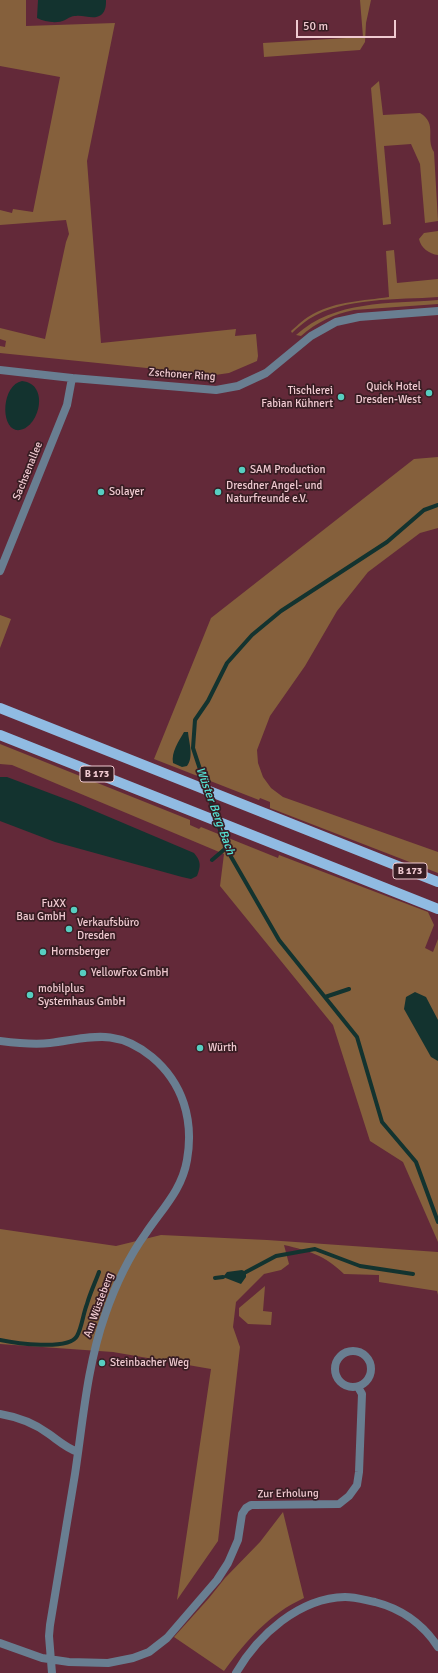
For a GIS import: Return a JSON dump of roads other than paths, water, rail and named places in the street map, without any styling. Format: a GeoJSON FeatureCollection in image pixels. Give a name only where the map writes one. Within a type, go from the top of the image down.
{"type":"FeatureCollection","features":[{"type":"Feature","properties":{"kind":"main road","name":"B 173"},"geometry":{"type":"LineString","coordinates":[[0,708],[438,882]]}},
{"type":"Feature","properties":{"kind":"main road","name":"B 173"},"geometry":{"type":"LineString","coordinates":[[0,735],[438,910]]}},
{"type":"Feature","properties":{"kind":"street","name":"Zschoner Ring"},"geometry":{"type":"LineString","coordinates":[[0,370],[72,378],[216,390],[238,386],[266,373],[312,336],[336,322],[359,317],[438,311]]}},
{"type":"Feature","properties":{"kind":"street","name":"Sachsenallee"},"geometry":{"type":"LineString","coordinates":[[0,571],[67,405],[72,378]]}},
{"type":"Feature","properties":{"kind":"street","name":"Am Wüsteberg"},"geometry":{"type":"LineString","coordinates":[[0,1041],[36,1044],[101,1036],[114,1037],[134,1044],[152,1057],[166,1071],[184,1100],[189,1123],[187,1162],[180,1183],[167,1206],[146,1232],[116,1285],[105,1314],[95,1348],[50,1625],[50,1659],[52,1673]]}},
{"type":"Feature","properties":{"kind":"street"},"geometry":{"type":"LineString","coordinates":[[350,1351],[358,1352],[366,1356],[370,1361],[371,1367],[368,1379],[358,1387],[351,1388],[344,1385],[335,1374],[337,1360],[342,1354],[350,1351]]}},
{"type":"Feature","properties":{"kind":"street","name":"Zur Erholung"},"geometry":{"type":"LineString","coordinates":[[50,1659],[69,1662],[108,1663],[133,1658],[149,1652],[167,1638],[217,1580],[228,1563],[238,1540],[242,1514],[246,1508],[251,1505],[340,1504],[349,1496],[357,1485],[359,1472],[362,1394],[358,1387]]}},
{"type":"Feature","properties":{"kind":"street"},"geometry":{"type":"LineString","coordinates":[[0,1414],[12,1416],[31,1423],[68,1448],[78,1452]]}},
{"type":"Feature","properties":{"kind":"street"},"geometry":{"type":"LineString","coordinates":[[236,1673],[252,1648],[278,1624],[298,1610],[320,1602],[344,1597],[359,1598],[389,1606],[406,1614],[429,1634],[438,1647]]}},
{"type":"Feature","properties":{"kind":"street"},"geometry":{"type":"LineString","coordinates":[[0,1643],[42,1658],[50,1659]]}},
{"type":"Feature","properties":{"kind":"water"},"geometry":{"type":"Polygon","coordinates":[[[38,0],[106,0],[106,4],[104,12],[98,16],[74,16],[62,21],[51,22],[37,18],[38,0]]]}},
{"type":"Feature","properties":{"kind":"water"},"geometry":{"type":"Polygon","coordinates":[[[22,381],[31,384],[37,390],[39,399],[38,408],[35,417],[30,424],[24,429],[16,430],[11,427],[7,421],[7,397],[15,384],[22,381]]]}},
{"type":"Feature","properties":{"kind":"water"},"geometry":{"type":"Polygon","coordinates":[[[184,732],[188,732],[191,754],[187,766],[182,767],[173,763],[173,755],[184,732]]]}},
{"type":"Feature","properties":{"kind":"water"},"geometry":{"type":"Polygon","coordinates":[[[0,777],[7,777],[76,803],[194,853],[200,864],[197,876],[191,879],[182,877],[55,842],[0,821],[0,777]]]}},
{"type":"Feature","properties":{"kind":"water"},"geometry":{"type":"Polygon","coordinates":[[[415,992],[426,997],[438,1020],[438,1061],[431,1057],[404,1009],[406,997],[415,992]]]}},
{"type":"Feature","properties":{"kind":"water"},"geometry":{"type":"Polygon","coordinates":[[[242,1270],[246,1272],[246,1277],[241,1284],[223,1277],[227,1272],[242,1270]]]}},
{"type":"Feature","properties":{"kind":"waterway","name":"Wüster Berg-Bach"},"geometry":{"type":"LineString","coordinates":[[438,505],[424,510],[387,542],[281,611],[252,635],[227,663],[208,701],[195,720],[193,748],[226,848],[279,940],[357,1037],[382,1122],[416,1162],[438,1222]]}},
{"type":"Feature","properties":{"kind":"waterway"},"geometry":{"type":"LineString","coordinates":[[212,860],[226,848]]}},
{"type":"Feature","properties":{"kind":"waterway"},"geometry":{"type":"LineString","coordinates":[[325,997],[349,989]]}},
{"type":"Feature","properties":{"kind":"waterway","name":"Wüster Berg-Bach"},"geometry":{"type":"LineString","coordinates":[[246,1272],[276,1256],[315,1249],[360,1266],[413,1274]]}},
{"type":"Feature","properties":{"kind":"waterway","name":"Wüster Berg-Bach"},"geometry":{"type":"LineString","coordinates":[[0,1340],[41,1345],[53,1345],[72,1341],[79,1332],[88,1300],[99,1272]]}},
{"type":"Feature","properties":{"kind":"waterway"},"geometry":{"type":"LineString","coordinates":[[215,1278],[223,1277]]}},
{"type":"Feature","properties":{"kind":"place","name":"Quick Hotel Dresden-West"},"geometry":{"type":"Point","coordinates":[429,393]}},
{"type":"Feature","properties":{"kind":"place","name":"Tischlerei Fabian Kühnert"},"geometry":{"type":"Point","coordinates":[341,397]}},
{"type":"Feature","properties":{"kind":"place","name":"SAM Production"},"geometry":{"type":"Point","coordinates":[242,470]}},
{"type":"Feature","properties":{"kind":"place","name":"Solayer"},"geometry":{"type":"Point","coordinates":[101,492]}},
{"type":"Feature","properties":{"kind":"place","name":"Dresdner Angel- und Naturfreunde e.V."},"geometry":{"type":"Point","coordinates":[218,492]}},
{"type":"Feature","properties":{"kind":"place","name":"FuXX Bau GmbH"},"geometry":{"type":"Point","coordinates":[74,910]}},
{"type":"Feature","properties":{"kind":"place","name":"Verkaufsbüro Dresden"},"geometry":{"type":"Point","coordinates":[69,929]}},
{"type":"Feature","properties":{"kind":"place","name":"Hornsberger"},"geometry":{"type":"Point","coordinates":[43,952]}},
{"type":"Feature","properties":{"kind":"place","name":"YellowFox GmbH"},"geometry":{"type":"Point","coordinates":[83,973]}},
{"type":"Feature","properties":{"kind":"place","name":"mobilplus Systemhaus GmbH"},"geometry":{"type":"Point","coordinates":[30,995]}},
{"type":"Feature","properties":{"kind":"place","name":"Würth"},"geometry":{"type":"Point","coordinates":[200,1048]}},
{"type":"Feature","properties":{"kind":"place","name":"Steinbacher Weg"},"geometry":{"type":"Point","coordinates":[102,1363]}}]}
